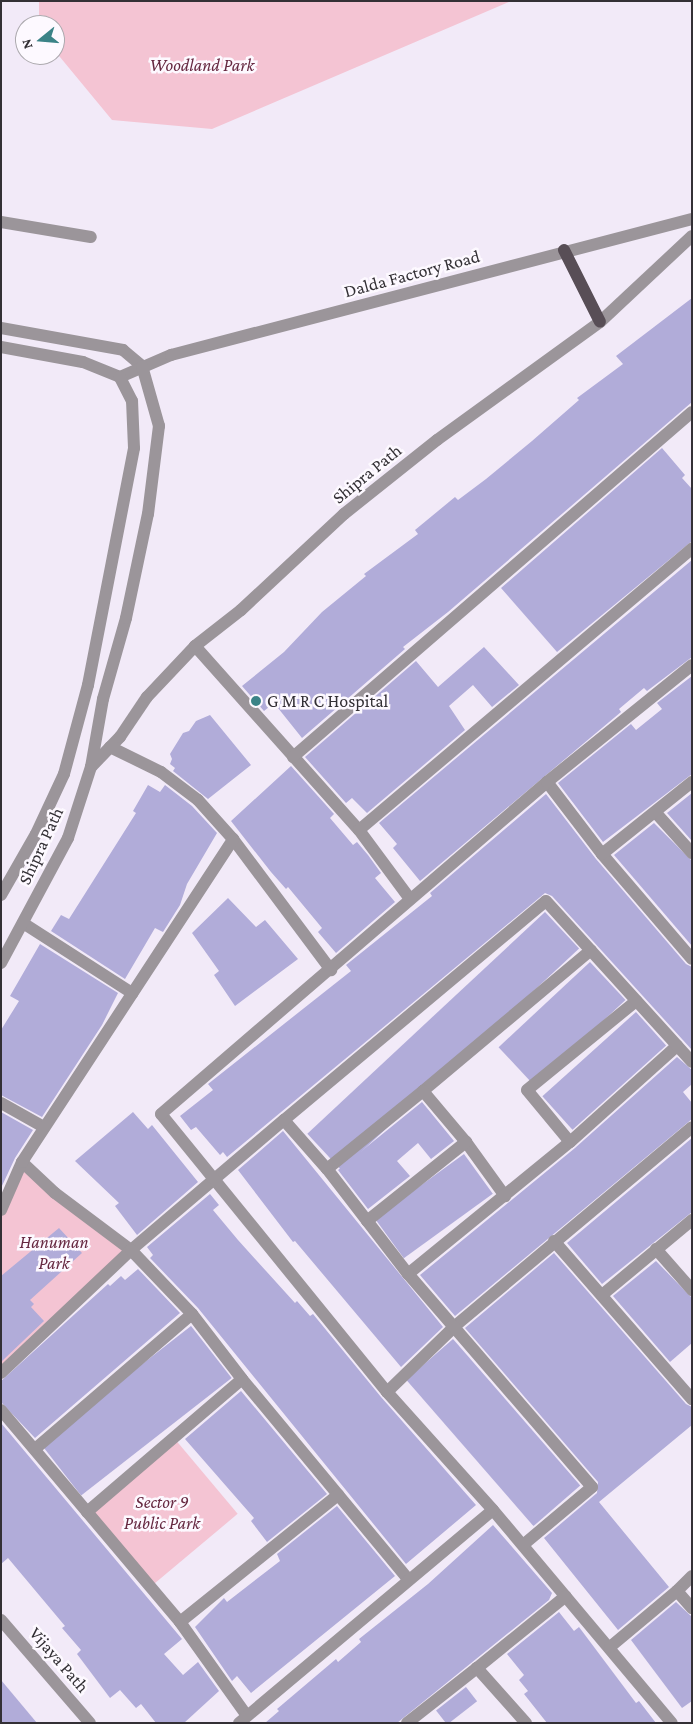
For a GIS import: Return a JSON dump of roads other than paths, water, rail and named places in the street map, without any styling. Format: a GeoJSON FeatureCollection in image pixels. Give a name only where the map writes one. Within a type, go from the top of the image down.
{"type":"FeatureCollection","features":[{"type":"Feature","properties":{"kind":"main road"},"geometry":{"type":"LineString","coordinates":[[564,250],[600,322]]}},
{"type":"Feature","properties":{"kind":"street","name":"Dalda Factory Road"},"geometry":{"type":"LineString","coordinates":[[120,376],[142,366],[564,250],[692,219]]}},
{"type":"Feature","properties":{"kind":"street"},"geometry":{"type":"LineString","coordinates":[[1,222],[91,237]]}},
{"type":"Feature","properties":{"kind":"street","name":"Shipra Path"},"geometry":{"type":"LineString","coordinates":[[1,963],[68,838],[91,767],[110,747],[147,697],[195,646],[241,610],[344,514],[437,440],[600,322],[692,236]]}},
{"type":"Feature","properties":{"kind":"street"},"geometry":{"type":"LineString","coordinates":[[1,328],[123,350],[142,366],[159,426],[153,475],[138,562],[102,699],[91,767],[64,774]]}},
{"type":"Feature","properties":{"kind":"street"},"geometry":{"type":"LineString","coordinates":[[1,347],[83,362],[120,376]]}},
{"type":"Feature","properties":{"kind":"street","name":"Shipra Path"},"geometry":{"type":"LineString","coordinates":[[1,894],[36,834],[64,774],[88,685],[134,448],[132,401],[120,376]]}},
{"type":"Feature","properties":{"kind":"street"},"geometry":{"type":"LineString","coordinates":[[293,757],[692,412]]}},
{"type":"Feature","properties":{"kind":"street"},"geometry":{"type":"LineString","coordinates":[[359,830],[692,549]]}},
{"type":"Feature","properties":{"kind":"street"},"geometry":{"type":"LineString","coordinates":[[195,646],[359,830],[410,899]]}},
{"type":"Feature","properties":{"kind":"street"},"geometry":{"type":"LineString","coordinates":[[672,1723],[493,1510],[387,1392],[215,1178],[161,1114],[331,970],[410,899],[547,782],[692,665]]}},
{"type":"Feature","properties":{"kind":"street"},"geometry":{"type":"LineString","coordinates":[[110,747],[161,772],[198,800],[233,839],[331,970]]}},
{"type":"Feature","properties":{"kind":"street"},"geometry":{"type":"LineString","coordinates":[[547,782],[602,854],[692,960]]}},
{"type":"Feature","properties":{"kind":"street"},"geometry":{"type":"LineString","coordinates":[[602,854],[656,813],[692,782]]}},
{"type":"Feature","properties":{"kind":"street"},"geometry":{"type":"LineString","coordinates":[[656,813],[692,853]]}},
{"type":"Feature","properties":{"kind":"street"},"geometry":{"type":"LineString","coordinates":[[1,1210],[22,1162],[233,839]]}},
{"type":"Feature","properties":{"kind":"street"},"geometry":{"type":"LineString","coordinates":[[1,1373],[131,1250],[546,901],[692,1062]]}},
{"type":"Feature","properties":{"kind":"street"},"geometry":{"type":"LineString","coordinates":[[23,924],[132,993]]}},
{"type":"Feature","properties":{"kind":"street"},"geometry":{"type":"LineString","coordinates":[[327,1169],[591,950]]}},
{"type":"Feature","properties":{"kind":"street"},"geometry":{"type":"LineString","coordinates":[[570,1142],[528,1090],[636,1001]]}},
{"type":"Feature","properties":{"kind":"street"},"geometry":{"type":"LineString","coordinates":[[408,1274],[570,1142],[677,1046]]}},
{"type":"Feature","properties":{"kind":"street"},"geometry":{"type":"LineString","coordinates":[[423,1091],[466,1142],[505,1196]]}},
{"type":"Feature","properties":{"kind":"street"},"geometry":{"type":"LineString","coordinates":[[1,1103],[44,1127]]}},
{"type":"Feature","properties":{"kind":"street"},"geometry":{"type":"LineString","coordinates":[[284,1120],[327,1169],[408,1274],[455,1326],[592,1487],[523,1545]]}},
{"type":"Feature","properties":{"kind":"street"},"geometry":{"type":"LineString","coordinates":[[387,1392],[455,1326],[692,1127]]}},
{"type":"Feature","properties":{"kind":"street"},"geometry":{"type":"LineString","coordinates":[[367,1221],[466,1142]]}},
{"type":"Feature","properties":{"kind":"street"},"geometry":{"type":"LineString","coordinates":[[22,1162],[55,1193],[131,1250],[192,1314],[242,1379],[408,1579]]}},
{"type":"Feature","properties":{"kind":"street"},"geometry":{"type":"LineString","coordinates":[[602,1295],[692,1220]]}},
{"type":"Feature","properties":{"kind":"street"},"geometry":{"type":"LineString","coordinates":[[554,1241],[692,1399]]}},
{"type":"Feature","properties":{"kind":"street"},"geometry":{"type":"LineString","coordinates":[[656,1249],[692,1290]]}},
{"type":"Feature","properties":{"kind":"street"},"geometry":{"type":"LineString","coordinates":[[35,1450],[192,1314]]}},
{"type":"Feature","properties":{"kind":"street"},"geometry":{"type":"LineString","coordinates":[[87,1512],[242,1379]]}},
{"type":"Feature","properties":{"kind":"street"},"geometry":{"type":"LineString","coordinates":[[1,1410],[180,1622],[243,1719],[408,1579],[493,1510]]}},
{"type":"Feature","properties":{"kind":"street"},"geometry":{"type":"LineString","coordinates":[[180,1622],[338,1495]]}},
{"type":"Feature","properties":{"kind":"street"},"geometry":{"type":"LineString","coordinates":[[610,1647],[677,1591],[692,1576]]}},
{"type":"Feature","properties":{"kind":"street"},"geometry":{"type":"LineString","coordinates":[[677,1591],[692,1608]]}},
{"type":"Feature","properties":{"kind":"street"},"geometry":{"type":"LineString","coordinates":[[407,1723],[566,1596]]}},
{"type":"Feature","properties":{"kind":"street","name":"Vijaya Path"},"geometry":{"type":"LineString","coordinates":[[1,1620],[89,1722]]}},
{"type":"Feature","properties":{"kind":"street"},"geometry":{"type":"LineString","coordinates":[[477,1668],[526,1723]]}},
{"type":"Feature","properties":{"kind":"place","name":"G M R C Hospital"},"geometry":{"type":"Point","coordinates":[256,701]}},
{"type":"Feature","properties":{"kind":"park label","name":"Woodland Park"},"geometry":{"type":"Point","coordinates":[202,65]}},
{"type":"Feature","properties":{"kind":"park label","name":"Hanuman Park"},"geometry":{"type":"Point","coordinates":[54,1253]}},
{"type":"Feature","properties":{"kind":"park label","name":"Sector 9 Public Park"},"geometry":{"type":"Point","coordinates":[162,1514]}}]}
